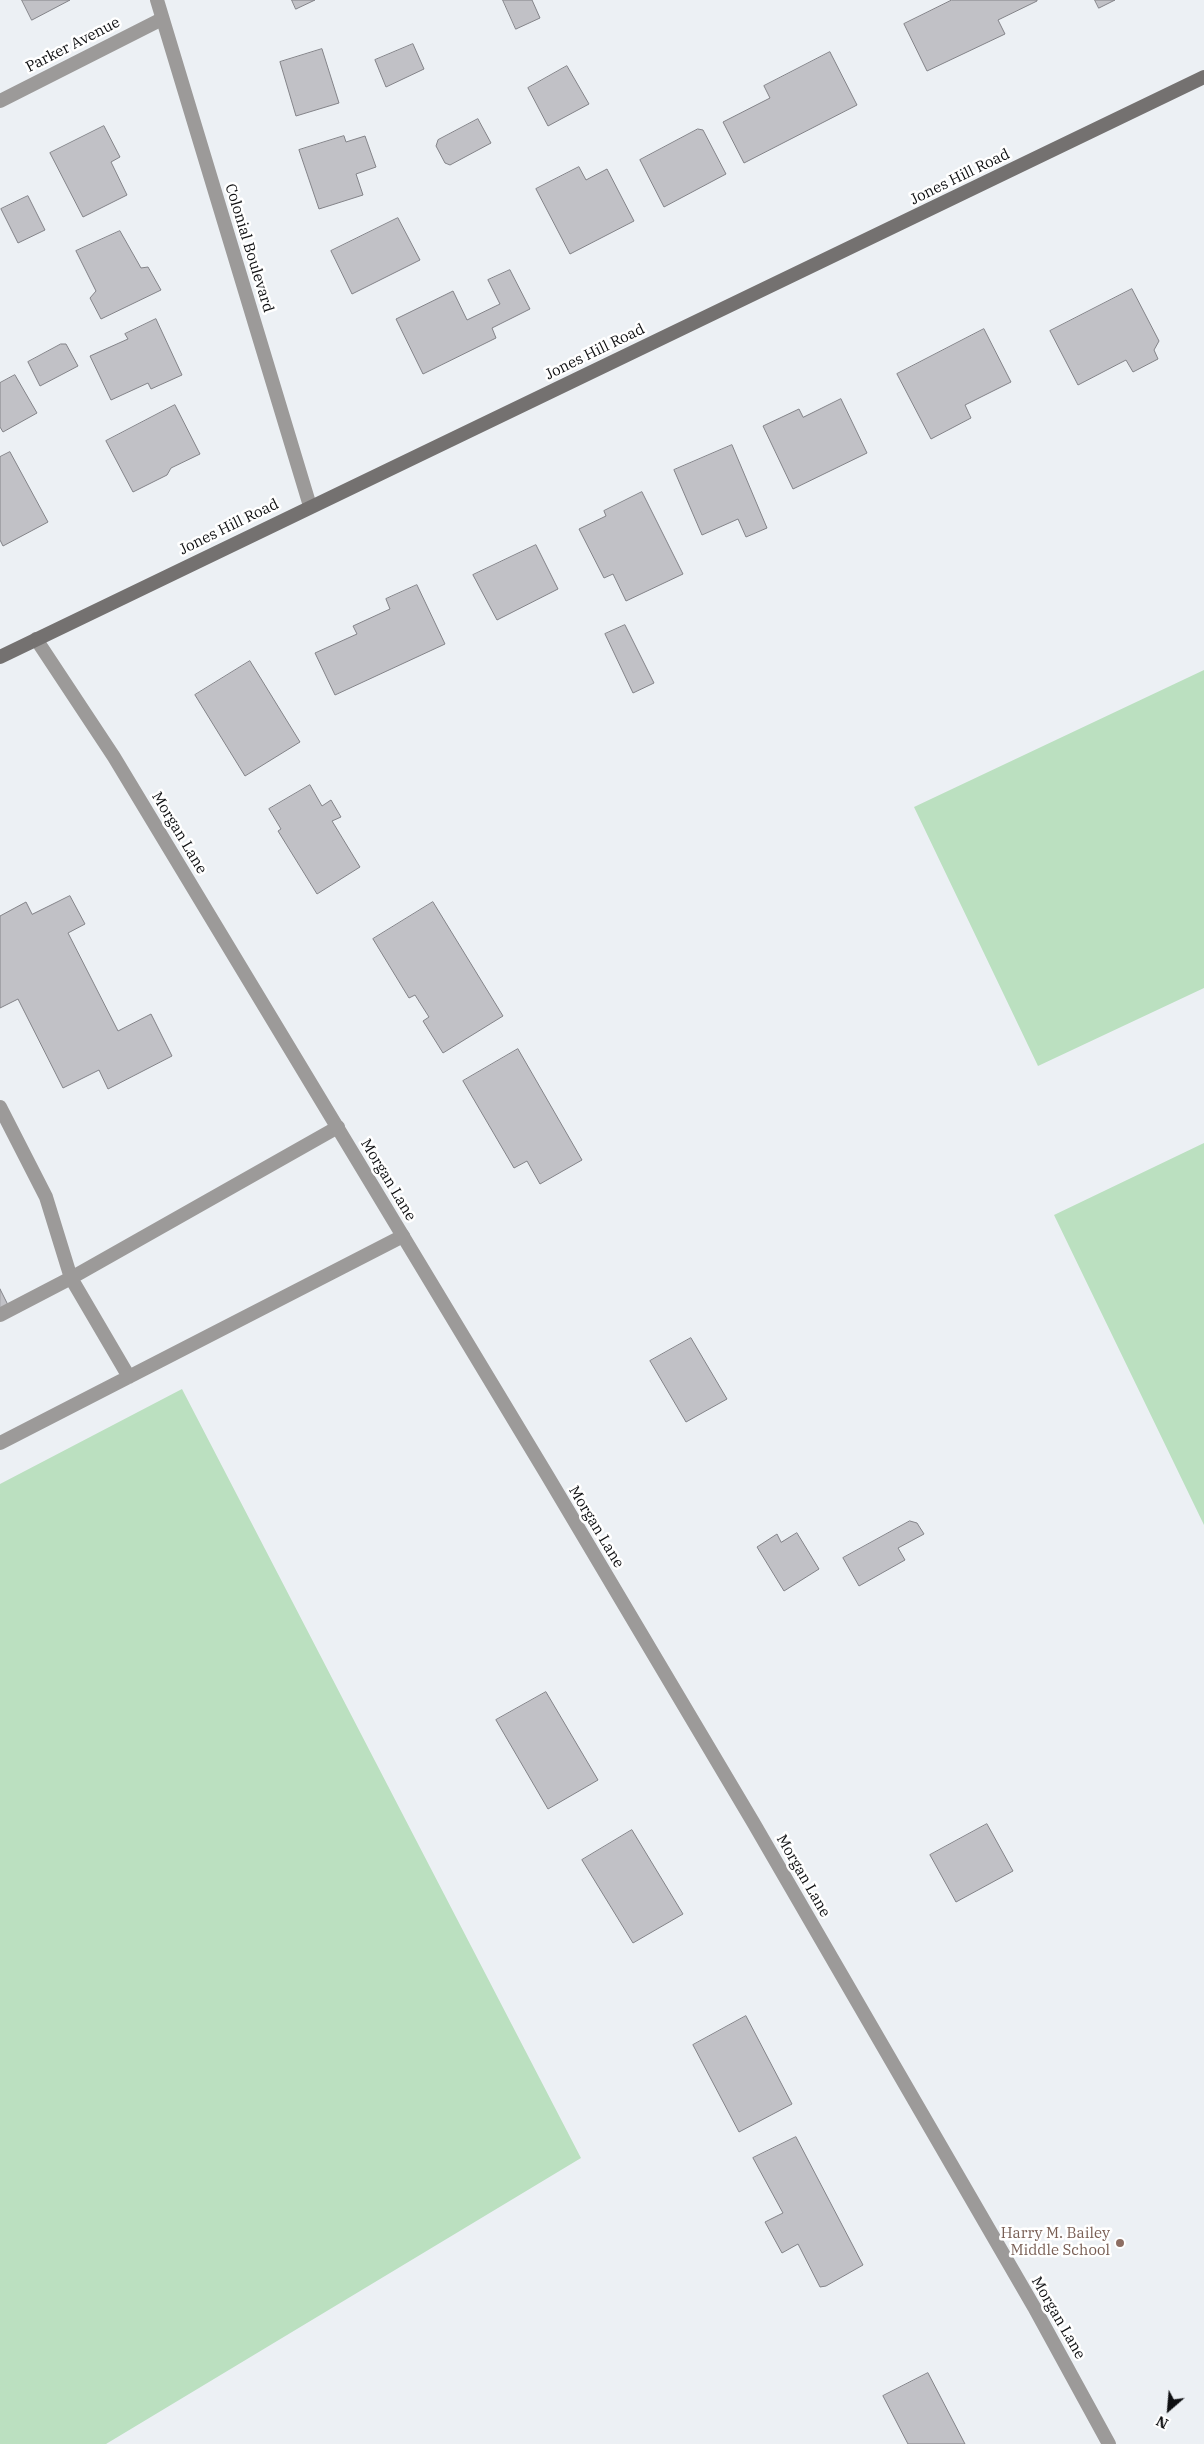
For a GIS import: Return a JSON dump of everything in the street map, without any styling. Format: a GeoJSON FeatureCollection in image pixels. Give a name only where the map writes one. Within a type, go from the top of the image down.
{"type":"FeatureCollection","features":[{"type":"Feature","properties":{"kind":"main road","name":"Jones Hill Road"},"geometry":{"type":"LineString","coordinates":[[0,657],[310,506],[1204,78]]}},
{"type":"Feature","properties":{"kind":"street","name":"Colonial Boulevard"},"geometry":{"type":"LineString","coordinates":[[157,0],[310,506]]}},
{"type":"Feature","properties":{"kind":"street","name":"Parker Avenue"},"geometry":{"type":"LineString","coordinates":[[0,101],[162,18]]}},
{"type":"Feature","properties":{"kind":"street","name":"Morgan Lane"},"geometry":{"type":"LineString","coordinates":[[36,639],[114,757],[338,1127],[758,1831],[1038,2315],[1109,2444]]}},
{"type":"Feature","properties":{"kind":"street"},"geometry":{"type":"LineString","coordinates":[[0,1107],[46,1197],[70,1278],[129,1377]]}},
{"type":"Feature","properties":{"kind":"street"},"geometry":{"type":"LineString","coordinates":[[0,1315],[70,1278],[338,1127]]}},
{"type":"Feature","properties":{"kind":"street"},"geometry":{"type":"LineString","coordinates":[[0,1443],[403,1236]]}},
{"type":"Feature","properties":{"kind":"green space"},"geometry":{"type":"Polygon","coordinates":[[[1204,670],[1204,988],[1038,1066],[914,807],[1204,670]]]}},
{"type":"Feature","properties":{"kind":"green space"},"geometry":{"type":"Polygon","coordinates":[[[1204,1143],[1204,1525],[1054,1215],[1204,1143]]]}},
{"type":"Feature","properties":{"kind":"green space"},"geometry":{"type":"Polygon","coordinates":[[[182,1389],[581,2158],[106,2444],[0,2444],[0,1484],[182,1389]]]}},
{"type":"Feature","properties":{"kind":"building"},"geometry":{"type":"Polygon","coordinates":[[[22,0],[70,0],[32,20],[22,0]]]}},
{"type":"Feature","properties":{"kind":"building"},"geometry":{"type":"Polygon","coordinates":[[[292,0],[315,0],[296,9],[292,0]]]}},
{"type":"Feature","properties":{"kind":"building"},"geometry":{"type":"Polygon","coordinates":[[[503,0],[532,0],[540,18],[516,29],[503,0]]]}},
{"type":"Feature","properties":{"kind":"building"},"geometry":{"type":"Polygon","coordinates":[[[952,0],[1037,1],[998,20],[1005,34],[927,71],[904,24],[952,0]]]}},
{"type":"Feature","properties":{"kind":"building"},"geometry":{"type":"Polygon","coordinates":[[[1095,0],[1115,0],[1099,8],[1095,0]]]}},
{"type":"Feature","properties":{"kind":"building"},"geometry":{"type":"Polygon","coordinates":[[[413,44],[424,69],[386,87],[375,60],[413,44]]]}},
{"type":"Feature","properties":{"kind":"building"},"geometry":{"type":"Polygon","coordinates":[[[322,49],[339,103],[296,116],[280,62],[322,49]]]}},
{"type":"Feature","properties":{"kind":"building"},"geometry":{"type":"Polygon","coordinates":[[[830,52],[857,105],[744,163],[723,122],[770,98],[764,86],[830,52]]]}},
{"type":"Feature","properties":{"kind":"building"},"geometry":{"type":"Polygon","coordinates":[[[567,66],[589,104],[548,126],[528,88],[567,66]]]}},
{"type":"Feature","properties":{"kind":"building"},"geometry":{"type":"Polygon","coordinates":[[[478,119],[491,143],[450,165],[445,163],[436,146],[438,140],[478,119]]]}},
{"type":"Feature","properties":{"kind":"building"},"geometry":{"type":"Polygon","coordinates":[[[104,126],[120,157],[111,162],[127,195],[83,217],[50,153],[104,126]]]}},
{"type":"Feature","properties":{"kind":"building"},"geometry":{"type":"Polygon","coordinates":[[[698,129],[703,130],[726,174],[664,207],[640,160],[698,129]]]}},
{"type":"Feature","properties":{"kind":"building"},"geometry":{"type":"Polygon","coordinates":[[[344,136],[346,142],[365,136],[376,167],[356,174],[363,195],[319,209],[299,150],[344,136]]]}},
{"type":"Feature","properties":{"kind":"building"},"geometry":{"type":"Polygon","coordinates":[[[579,167],[586,180],[607,169],[634,221],[570,254],[536,189],[579,167]]]}},
{"type":"Feature","properties":{"kind":"building"},"geometry":{"type":"Polygon","coordinates":[[[28,196],[45,230],[18,243],[1,209],[28,196]]]}},
{"type":"Feature","properties":{"kind":"building"},"geometry":{"type":"Polygon","coordinates":[[[398,218],[420,260],[352,294],[331,251],[398,218]]]}},
{"type":"Feature","properties":{"kind":"building"},"geometry":{"type":"Polygon","coordinates":[[[120,231],[141,268],[148,267],[161,290],[101,319],[90,298],[96,291],[76,251],[120,231]]]}},
{"type":"Feature","properties":{"kind":"building"},"geometry":{"type":"Polygon","coordinates":[[[510,270],[530,309],[492,328],[496,338],[423,374],[396,319],[453,291],[467,320],[500,304],[488,280],[510,270]]]}},
{"type":"Feature","properties":{"kind":"building"},"geometry":{"type":"Polygon","coordinates":[[[1132,289],[1159,341],[1154,350],[1158,359],[1133,372],[1126,360],[1078,385],[1050,331],[1132,289]]]}},
{"type":"Feature","properties":{"kind":"building"},"geometry":{"type":"Polygon","coordinates":[[[156,319],[182,375],[151,389],[148,383],[111,400],[90,356],[128,339],[125,334],[156,319]]]}},
{"type":"Feature","properties":{"kind":"building"},"geometry":{"type":"Polygon","coordinates":[[[984,329],[1011,382],[965,405],[971,418],[931,439],[897,374],[984,329]]]}},
{"type":"Feature","properties":{"kind":"building"},"geometry":{"type":"Polygon","coordinates":[[[61,344],[66,344],[78,366],[40,386],[28,362],[61,344]]]}},
{"type":"Feature","properties":{"kind":"building"},"geometry":{"type":"Polygon","coordinates":[[[15,375],[37,413],[3,432],[0,427],[0,383],[15,375]]]}},
{"type":"Feature","properties":{"kind":"building"},"geometry":{"type":"Polygon","coordinates":[[[841,399],[867,453],[793,489],[763,426],[799,409],[803,417],[841,399]]]}},
{"type":"Feature","properties":{"kind":"building"},"geometry":{"type":"Polygon","coordinates":[[[175,405],[200,454],[171,468],[167,475],[133,492],[106,441],[175,405]]]}},
{"type":"Feature","properties":{"kind":"building"},"geometry":{"type":"Polygon","coordinates":[[[732,445],[767,528],[746,537],[738,519],[702,535],[674,470],[732,445]]]}},
{"type":"Feature","properties":{"kind":"building"},"geometry":{"type":"Polygon","coordinates":[[[10,452],[48,522],[3,546],[0,540],[0,457],[10,452]]]}},
{"type":"Feature","properties":{"kind":"building"},"geometry":{"type":"Polygon","coordinates":[[[642,492],[683,574],[626,601],[613,574],[604,578],[579,529],[606,516],[604,511],[642,492]]]}},
{"type":"Feature","properties":{"kind":"building"},"geometry":{"type":"Polygon","coordinates":[[[536,545],[558,589],[497,620],[473,575],[536,545]]]}},
{"type":"Feature","properties":{"kind":"building"},"geometry":{"type":"Polygon","coordinates":[[[417,585],[445,644],[335,695],[315,653],[357,634],[353,626],[390,609],[386,599],[417,585]]]}},
{"type":"Feature","properties":{"kind":"building"},"geometry":{"type":"Polygon","coordinates":[[[625,625],[654,683],[633,693],[605,634],[625,625]]]}},
{"type":"Feature","properties":{"kind":"building"},"geometry":{"type":"Polygon","coordinates":[[[250,661],[300,742],[245,776],[195,695],[250,661]]]}},
{"type":"Feature","properties":{"kind":"building"},"geometry":{"type":"Polygon","coordinates":[[[310,785],[322,806],[331,800],[341,817],[332,821],[360,867],[317,894],[278,831],[281,829],[269,809],[310,785]]]}},
{"type":"Feature","properties":{"kind":"building"},"geometry":{"type":"Polygon","coordinates":[[[70,896],[85,924],[68,933],[118,1031],[151,1014],[172,1056],[108,1089],[99,1070],[63,1088],[18,999],[0,1008],[0,916],[26,902],[32,914],[70,896]]]}},
{"type":"Feature","properties":{"kind":"building"},"geometry":{"type":"Polygon","coordinates":[[[433,902],[503,1016],[443,1053],[423,1021],[429,1017],[415,995],[409,998],[373,939],[433,902]]]}},
{"type":"Feature","properties":{"kind":"building"},"geometry":{"type":"Polygon","coordinates":[[[518,1049],[582,1160],[540,1184],[527,1161],[514,1168],[463,1081],[518,1049]]]}},
{"type":"Feature","properties":{"kind":"building"},"geometry":{"type":"Polygon","coordinates":[[[0,1289],[9,1307],[0,1311],[0,1289]]]}},
{"type":"Feature","properties":{"kind":"building"},"geometry":{"type":"Polygon","coordinates":[[[691,1338],[727,1399],[686,1422],[650,1361],[691,1338]]]}},
{"type":"Feature","properties":{"kind":"building"},"geometry":{"type":"Polygon","coordinates":[[[910,1521],[917,1523],[924,1534],[898,1548],[905,1560],[859,1586],[843,1558],[910,1521]]]}},
{"type":"Feature","properties":{"kind":"building"},"geometry":{"type":"Polygon","coordinates":[[[797,1533],[819,1569],[784,1591],[757,1547],[777,1534],[781,1542],[797,1533]]]}},
{"type":"Feature","properties":{"kind":"building"},"geometry":{"type":"Polygon","coordinates":[[[546,1692],[598,1780],[548,1809],[496,1720],[546,1692]]]}},
{"type":"Feature","properties":{"kind":"building"},"geometry":{"type":"Polygon","coordinates":[[[987,1824],[1013,1871],[956,1902],[930,1855],[987,1824]]]}},
{"type":"Feature","properties":{"kind":"building"},"geometry":{"type":"Polygon","coordinates":[[[632,1830],[683,1914],[633,1943],[582,1860],[632,1830]]]}},
{"type":"Feature","properties":{"kind":"building"},"geometry":{"type":"Polygon","coordinates":[[[746,2016],[792,2104],[739,2132],[693,2045],[746,2016]]]}},
{"type":"Feature","properties":{"kind":"building"},"geometry":{"type":"Polygon","coordinates":[[[796,2137],[863,2265],[826,2286],[820,2287],[798,2244],[782,2253],[765,2222],[783,2213],[753,2158],[796,2137]]]}},
{"type":"Feature","properties":{"kind":"building"},"geometry":{"type":"Polygon","coordinates":[[[928,2373],[965,2444],[908,2444],[883,2396],[928,2373]]]}},
{"type":"Feature","properties":{"kind":"place","name":"Harry M. Bailey Middle School"},"geometry":{"type":"Point","coordinates":[1120,2243]}}]}
